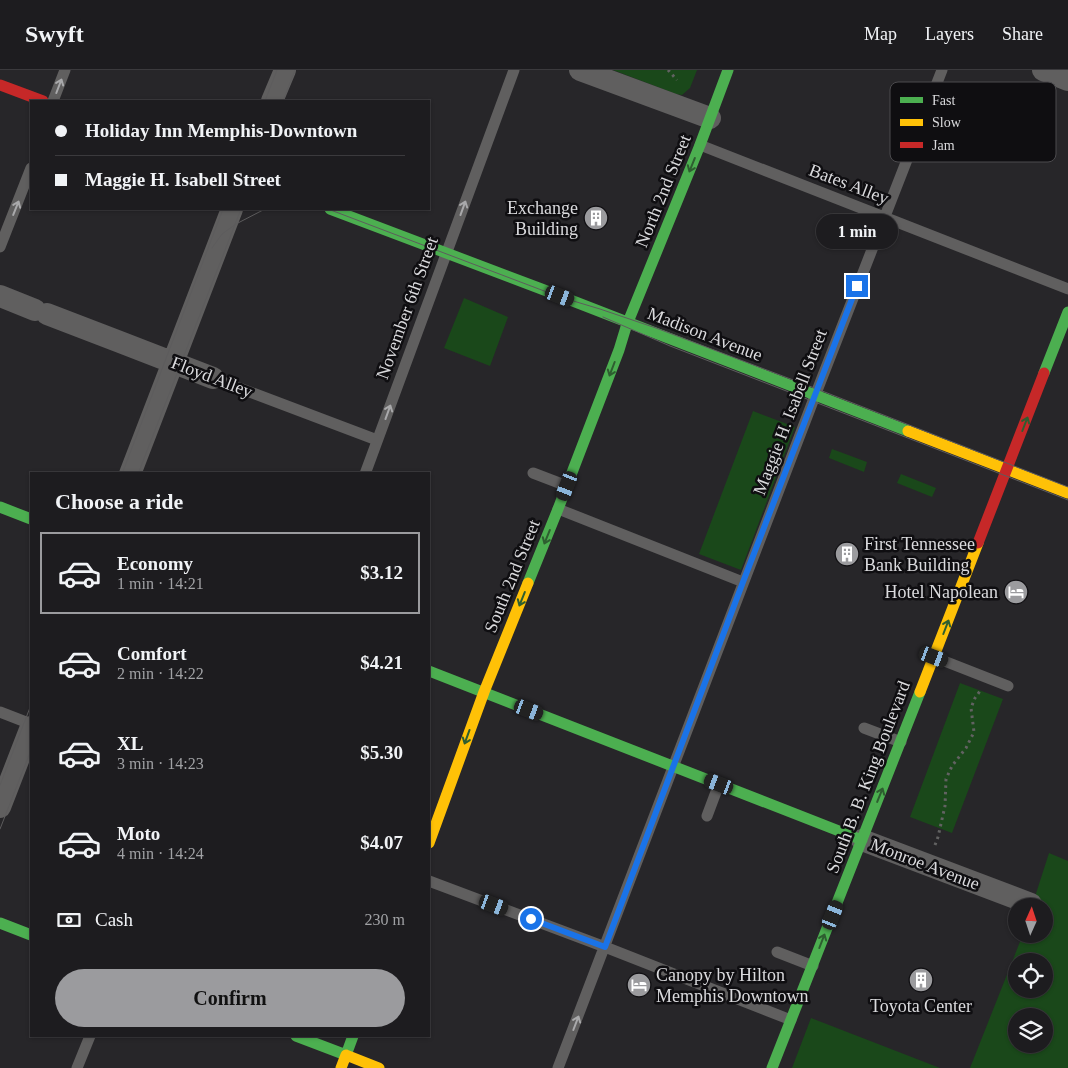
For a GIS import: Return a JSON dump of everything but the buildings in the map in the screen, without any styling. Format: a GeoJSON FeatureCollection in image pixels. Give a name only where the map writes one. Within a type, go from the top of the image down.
{"type":"FeatureCollection","features":[{"type":"Feature","properties":{"kind":"main road","name":"North 2nd Street"},"geometry":{"type":"LineString","coordinates":[[628,323],[700,145],[728,70]]}},
{"type":"Feature","properties":{"kind":"main road"},"geometry":{"type":"LineString","coordinates":[[0,85],[40,100]]}},
{"type":"Feature","properties":{"kind":"main road","name":"Madison Avenue"},"geometry":{"type":"LineString","coordinates":[[333,210],[1068,493]]}},
{"type":"Feature","properties":{"kind":"main road","name":"South B. B. King Boulevard"},"geometry":{"type":"LineString","coordinates":[[772,1068],[1008,470],[1068,312]]}},
{"type":"Feature","properties":{"kind":"main road","name":"South 2nd Street"},"geometry":{"type":"LineString","coordinates":[[430,840],[484,692],[567,486],[628,323]]}},
{"type":"Feature","properties":{"kind":"main road"},"geometry":{"type":"LineString","coordinates":[[0,507],[30,519]]}},
{"type":"Feature","properties":{"kind":"main road","name":"Monroe Avenue"},"geometry":{"type":"LineString","coordinates":[[430,671],[862,840]]}},
{"type":"Feature","properties":{"kind":"main road"},"geometry":{"type":"LineString","coordinates":[[0,923],[30,935]]}},
{"type":"Feature","properties":{"kind":"main road"},"geometry":{"type":"LineString","coordinates":[[299,1037],[379,1068]]}},
{"type":"Feature","properties":{"kind":"main road"},"geometry":{"type":"LineString","coordinates":[[341,1068],[353,1037]]}},
{"type":"Feature","properties":{"kind":"street"},"geometry":{"type":"LineString","coordinates":[[272,100],[285,70]]}},
{"type":"Feature","properties":{"kind":"street"},"geometry":{"type":"LineString","coordinates":[[580,70],[710,118]]}},
{"type":"Feature","properties":{"kind":"street"},"geometry":{"type":"LineString","coordinates":[[1043,70],[1068,80]]}},
{"type":"Feature","properties":{"kind":"street"},"geometry":{"type":"LineString","coordinates":[[131,472],[232,210]]}},
{"type":"Feature","properties":{"kind":"street","name":"Floyd Alley"},"geometry":{"type":"LineString","coordinates":[[0,296],[213,378]]}},
{"type":"Feature","properties":{"kind":"street"},"geometry":{"type":"LineString","coordinates":[[0,808],[30,729]]}},
{"type":"Feature","properties":{"kind":"street","name":"Monroe Avenue"},"geometry":{"type":"LineString","coordinates":[[862,840],[1015,898]]}},
{"type":"Feature","properties":{"kind":"lane"},"geometry":{"type":"LineString","coordinates":[[53,100],[65,70]]}},
{"type":"Feature","properties":{"kind":"lane","name":"November 6th Street"},"geometry":{"type":"LineString","coordinates":[[365,472],[514,70]]}},
{"type":"Feature","properties":{"kind":"lane","name":"Maggie H. Isabell Street"},"geometry":{"type":"LineString","coordinates":[[937,82],[942,70]]}},
{"type":"Feature","properties":{"kind":"lane","name":"Bates Alley"},"geometry":{"type":"LineString","coordinates":[[700,145],[1068,289]]}},
{"type":"Feature","properties":{"kind":"lane","name":"Maggie H. Isabell Street"},"geometry":{"type":"LineString","coordinates":[[558,1068],[906,162]]}},
{"type":"Feature","properties":{"kind":"lane"},"geometry":{"type":"LineString","coordinates":[[0,247],[30,171]]}},
{"type":"Feature","properties":{"kind":"lane","name":"Floyd Alley"},"geometry":{"type":"LineString","coordinates":[[213,378],[377,440]]}},
{"type":"Feature","properties":{"kind":"lane"},"geometry":{"type":"LineString","coordinates":[[533,473],[567,486]]}},
{"type":"Feature","properties":{"kind":"lane"},"geometry":{"type":"LineString","coordinates":[[558,509],[743,582]]}},
{"type":"Feature","properties":{"kind":"lane"},"geometry":{"type":"LineString","coordinates":[[934,657],[1008,686]]}},
{"type":"Feature","properties":{"kind":"lane"},"geometry":{"type":"LineString","coordinates":[[0,712],[30,726]]}},
{"type":"Feature","properties":{"kind":"lane"},"geometry":{"type":"LineString","coordinates":[[864,728],[901,742]]}},
{"type":"Feature","properties":{"kind":"lane"},"geometry":{"type":"LineString","coordinates":[[707,816],[719,784]]}},
{"type":"Feature","properties":{"kind":"lane"},"geometry":{"type":"LineString","coordinates":[[430,881],[791,1020]]}},
{"type":"Feature","properties":{"kind":"lane"},"geometry":{"type":"LineString","coordinates":[[778,952],[813,966]]}},
{"type":"Feature","properties":{"kind":"lane"},"geometry":{"type":"LineString","coordinates":[[78,1068],[90,1037]]}},
{"type":"Feature","properties":{"kind":"path"},"geometry":{"type":"LineString","coordinates":[[668,70],[677,80]]}},
{"type":"Feature","properties":{"kind":"path"},"geometry":{"type":"LineString","coordinates":[[928,865],[938,837],[945,806],[946,780],[952,766],[966,748],[974,732],[971,708],[975,698],[989,678]]}},
{"type":"Feature","properties":{"kind":"green space"},"geometry":{"type":"Polygon","coordinates":[[[613,70],[697,70],[690,88],[682,95],[613,70]]]}},
{"type":"Feature","properties":{"kind":"green space"},"geometry":{"type":"Polygon","coordinates":[[[464,298],[508,317],[490,366],[444,348],[464,298]]]}},
{"type":"Feature","properties":{"kind":"green space"},"geometry":{"type":"Polygon","coordinates":[[[753,411],[795,427],[741,570],[699,554],[753,411]]]}},
{"type":"Feature","properties":{"kind":"green space"},"geometry":{"type":"Polygon","coordinates":[[[832,449],[867,462],[864,472],[829,458],[832,449]]]}},
{"type":"Feature","properties":{"kind":"green space"},"geometry":{"type":"Polygon","coordinates":[[[901,474],[936,488],[932,497],[897,483],[901,474]]]}},
{"type":"Feature","properties":{"kind":"green space"},"geometry":{"type":"Polygon","coordinates":[[[960,683],[1003,699],[952,833],[910,817],[960,683]]]}},
{"type":"Feature","properties":{"kind":"green space"},"geometry":{"type":"Polygon","coordinates":[[[1049,853],[1068,861],[1068,1068],[970,1068],[1008,972],[1008,998],[1053,998],[1053,953],[1015,953],[1019,943],[1053,943],[1053,898],[1035,898],[1049,853]]]}},
{"type":"Feature","properties":{"kind":"green space"},"geometry":{"type":"Polygon","coordinates":[[[811,1018],[940,1068],[792,1068],[811,1018]]]}},
{"type":"Feature","properties":{"kind":"tram line"},"geometry":{"type":"LineString","coordinates":[[265,100],[277,70]]}},
{"type":"Feature","properties":{"kind":"tram line"},"geometry":{"type":"LineString","coordinates":[[283,100],[295,70]]}},
{"type":"Feature","properties":{"kind":"tram line"},"geometry":{"type":"LineString","coordinates":[[123,472],[223,210]]}},
{"type":"Feature","properties":{"kind":"tram line"},"geometry":{"type":"LineString","coordinates":[[139,472],[241,210]]}},
{"type":"Feature","properties":{"kind":"tram line"},"geometry":{"type":"LineString","coordinates":[[212,248],[222,234],[236,224],[263,210]]}},
{"type":"Feature","properties":{"kind":"tram line"},"geometry":{"type":"LineString","coordinates":[[331,210],[560,297],[656,328],[1068,487]]}},
{"type":"Feature","properties":{"kind":"tram line"},"geometry":{"type":"LineString","coordinates":[[603,317],[670,346],[1068,500]]}},
{"type":"Feature","properties":{"kind":"tram line"},"geometry":{"type":"LineString","coordinates":[[0,785],[30,708]]}},
{"type":"Feature","properties":{"kind":"tram line"},"geometry":{"type":"LineString","coordinates":[[0,829],[30,753]]}},
{"type":"Feature","properties":{"kind":"traffic: fast"},"geometry":{"type":"LineString","coordinates":[[528,583],[619,350],[626,327],[700,145],[728,70]]}},
{"type":"Feature","properties":{"kind":"traffic: fast"},"geometry":{"type":"LineString","coordinates":[[333,210],[908,431]]}},
{"type":"Feature","properties":{"kind":"traffic: fast"},"geometry":{"type":"LineString","coordinates":[[1044,373],[1068,312]]}},
{"type":"Feature","properties":{"kind":"traffic: fast"},"geometry":{"type":"LineString","coordinates":[[0,507],[30,519]]}},
{"type":"Feature","properties":{"kind":"traffic: fast"},"geometry":{"type":"LineString","coordinates":[[430,671],[862,840]]}},
{"type":"Feature","properties":{"kind":"traffic: fast"},"geometry":{"type":"LineString","coordinates":[[772,1068],[920,692]]}},
{"type":"Feature","properties":{"kind":"traffic: fast"},"geometry":{"type":"LineString","coordinates":[[0,923],[30,935]]}},
{"type":"Feature","properties":{"kind":"traffic: fast"},"geometry":{"type":"LineString","coordinates":[[299,1037],[346,1055],[353,1037]]}},
{"type":"Feature","properties":{"kind":"traffic: slow"},"geometry":{"type":"LineString","coordinates":[[908,431],[1068,493]]}},
{"type":"Feature","properties":{"kind":"traffic: slow"},"geometry":{"type":"LineString","coordinates":[[920,692],[978,543]]}},
{"type":"Feature","properties":{"kind":"traffic: slow"},"geometry":{"type":"LineString","coordinates":[[430,840],[484,692],[528,583]]}},
{"type":"Feature","properties":{"kind":"traffic: slow"},"geometry":{"type":"LineString","coordinates":[[341,1068],[346,1055],[379,1068]]}},
{"type":"Feature","properties":{"kind":"traffic: jam"},"geometry":{"type":"LineString","coordinates":[[0,85],[40,100]]}},
{"type":"Feature","properties":{"kind":"traffic: jam"},"geometry":{"type":"LineString","coordinates":[[978,543],[1044,373]]}},
{"type":"Feature","properties":{"kind":"place","name":"Exchange Building"},"geometry":{"type":"Point","coordinates":[596,218]}},
{"type":"Feature","properties":{"kind":"place","name":"First Tennessee Bank Building"},"geometry":{"type":"Point","coordinates":[847,554]}},
{"type":"Feature","properties":{"kind":"place","name":"Hotel Napolean"},"geometry":{"type":"Point","coordinates":[1016,592]}},
{"type":"Feature","properties":{"kind":"place","name":"Toyota Center"},"geometry":{"type":"Point","coordinates":[921,980]}},
{"type":"Feature","properties":{"kind":"place","name":"Canopy by Hilton Memphis Downtown"},"geometry":{"type":"Point","coordinates":[639,985]}},
{"type":"Feature","properties":{"kind":"route"},"geometry":{"type":"LineString","coordinates":[[531,919],[605,947],[857,286]]}}]}
